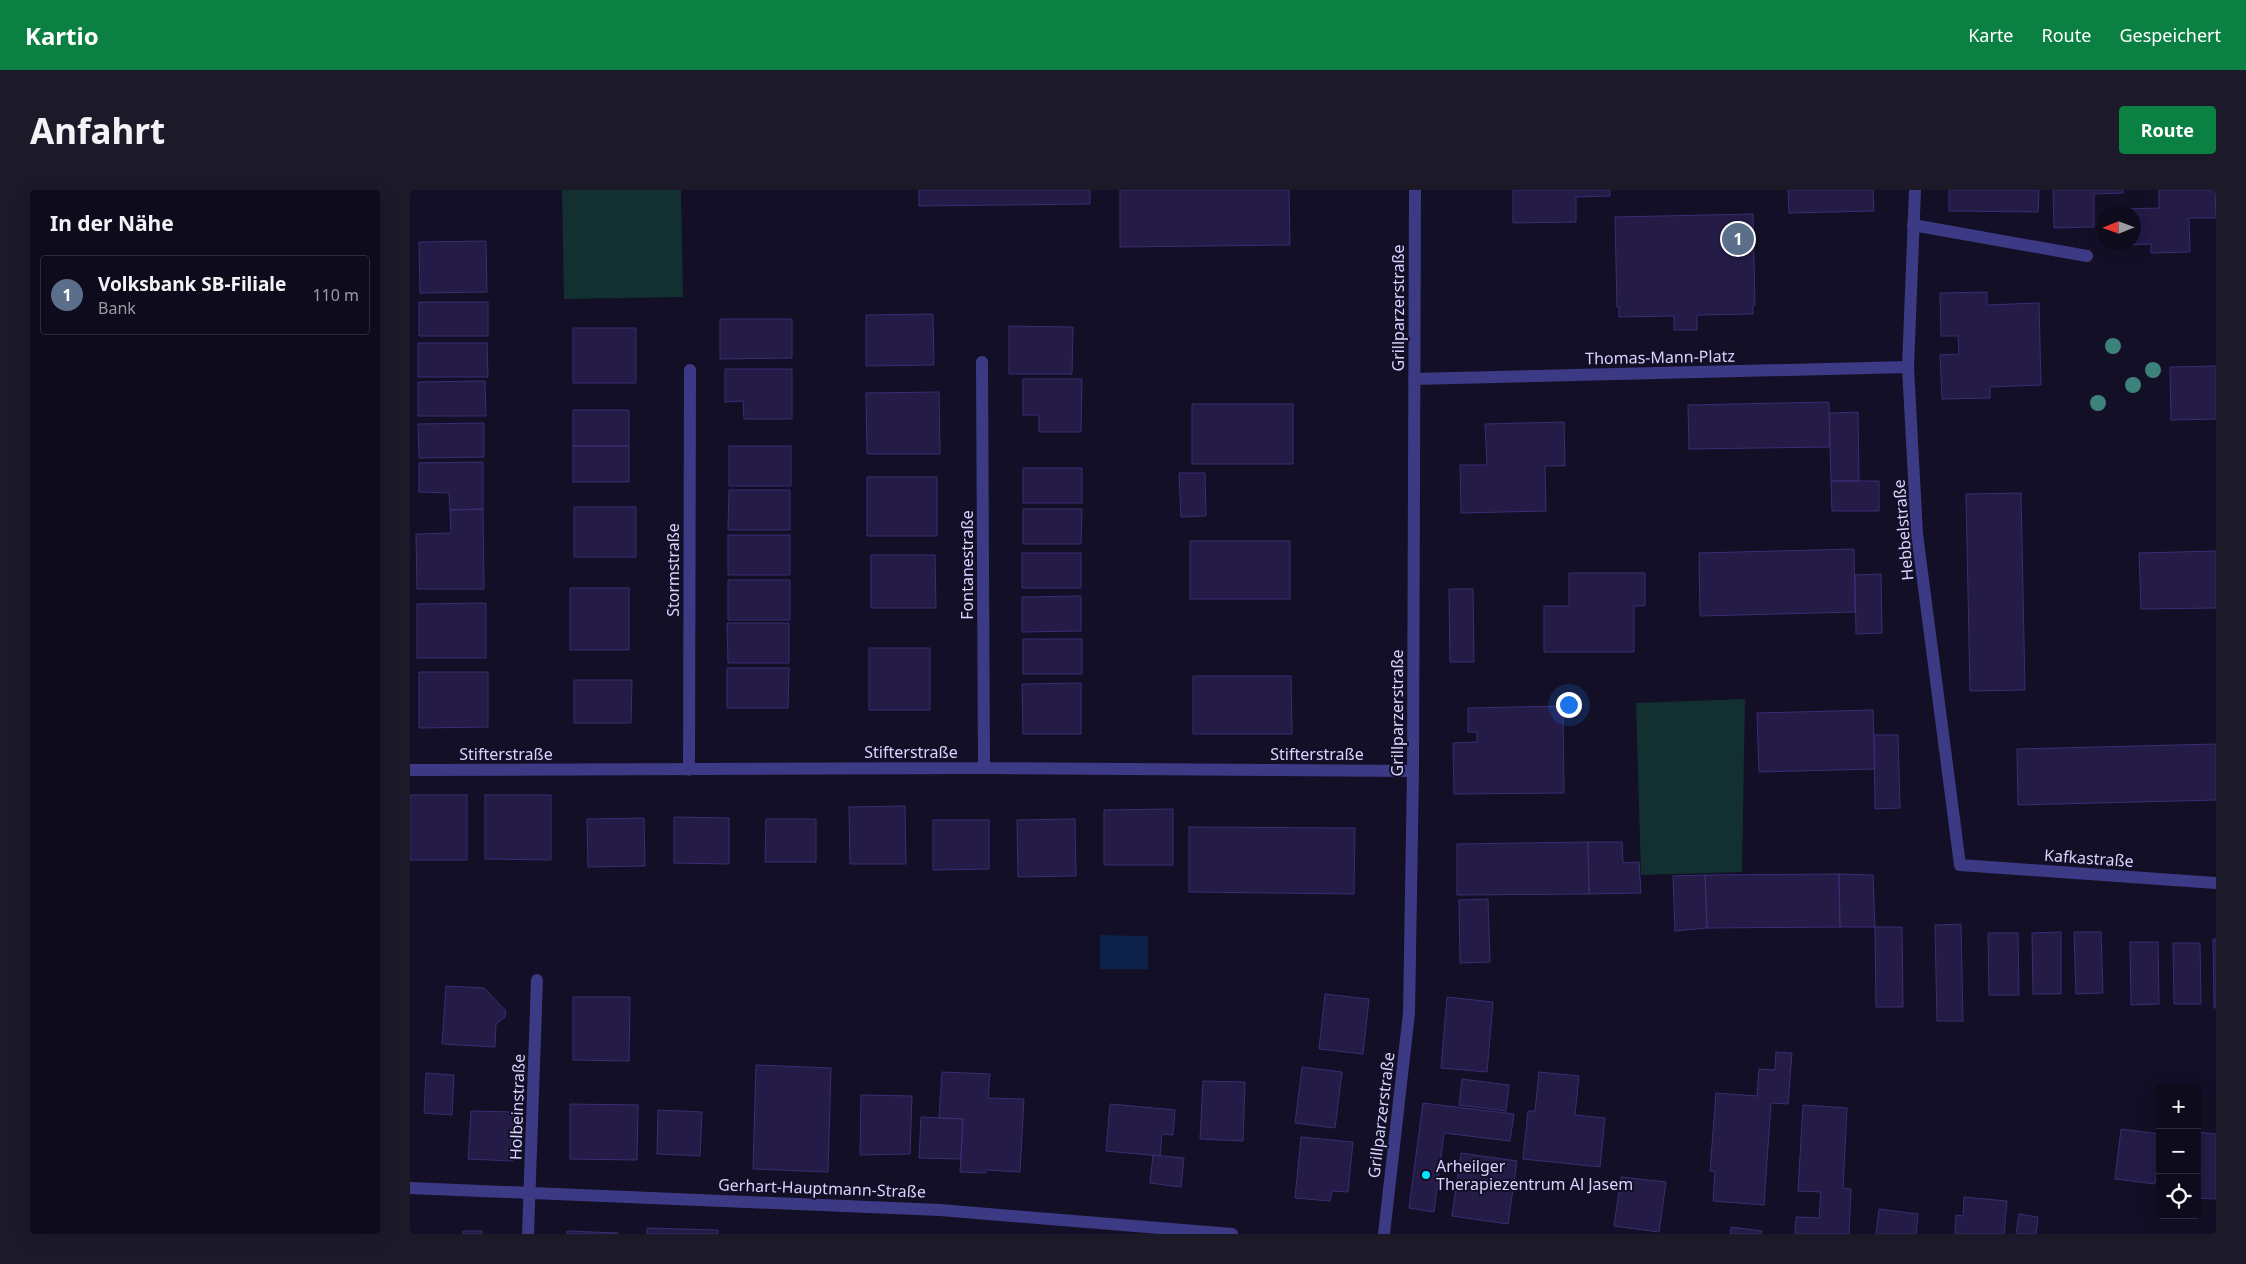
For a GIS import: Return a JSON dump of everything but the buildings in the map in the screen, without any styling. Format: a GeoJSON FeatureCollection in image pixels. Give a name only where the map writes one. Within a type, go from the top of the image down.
{"type":"FeatureCollection","features":[{"type":"Feature","properties":{"kind":"street","name":"Grillparzerstraße"},"geometry":{"type":"LineString","coordinates":[[1384,1234],[1409,1013],[1413,771],[1415,190]]}},
{"type":"Feature","properties":{"kind":"street","name":"Hebbelstraße"},"geometry":{"type":"LineString","coordinates":[[1914,190],[1908,367],[1918,534],[1960,865]]}},
{"type":"Feature","properties":{"kind":"street"},"geometry":{"type":"LineString","coordinates":[[1913,225],[2087,256]]}},
{"type":"Feature","properties":{"kind":"street","name":"Fontanestraße"},"geometry":{"type":"LineString","coordinates":[[982,362],[984,768]]}},
{"type":"Feature","properties":{"kind":"street","name":"Thomas-Mann-Platz"},"geometry":{"type":"LineString","coordinates":[[1414,379],[1908,367]]}},
{"type":"Feature","properties":{"kind":"street","name":"Stormstraße"},"geometry":{"type":"LineString","coordinates":[[689,770],[690,370]]}},
{"type":"Feature","properties":{"kind":"street","name":"Stifterstraße"},"geometry":{"type":"LineString","coordinates":[[410,770],[984,768],[1413,771]]}},
{"type":"Feature","properties":{"kind":"street","name":"Kafkastraße"},"geometry":{"type":"LineString","coordinates":[[1960,865],[2216,883]]}},
{"type":"Feature","properties":{"kind":"street","name":"Holbeinstraße"},"geometry":{"type":"LineString","coordinates":[[528,1234],[531,1192],[536,980]]}},
{"type":"Feature","properties":{"kind":"street","name":"Gerhart-Hauptmann-Straße"},"geometry":{"type":"LineString","coordinates":[[410,1188],[940,1210],[1232,1234]]}},
{"type":"Feature","properties":{"kind":"green space"},"geometry":{"type":"Polygon","coordinates":[[[562,190],[681,190],[683,297],[564,299],[562,190]]]}},
{"type":"Feature","properties":{"kind":"green space"},"geometry":{"type":"Polygon","coordinates":[[[1745,699],[1742,872],[1641,875],[1636,703],[1745,699]]]}},
{"type":"Feature","properties":{"kind":"water"},"geometry":{"type":"Polygon","coordinates":[[[1100,935],[1148,936],[1148,969],[1100,969],[1100,935]]]}},
{"type":"Feature","properties":{"kind":"place","name":"Volksbank SB-Filiale"},"geometry":{"type":"Point","coordinates":[1738,239]}},
{"type":"Feature","properties":{"kind":"place","name":"Arheilger Therapiezentrum Al Jasem"},"geometry":{"type":"Point","coordinates":[1426,1175]}}]}
